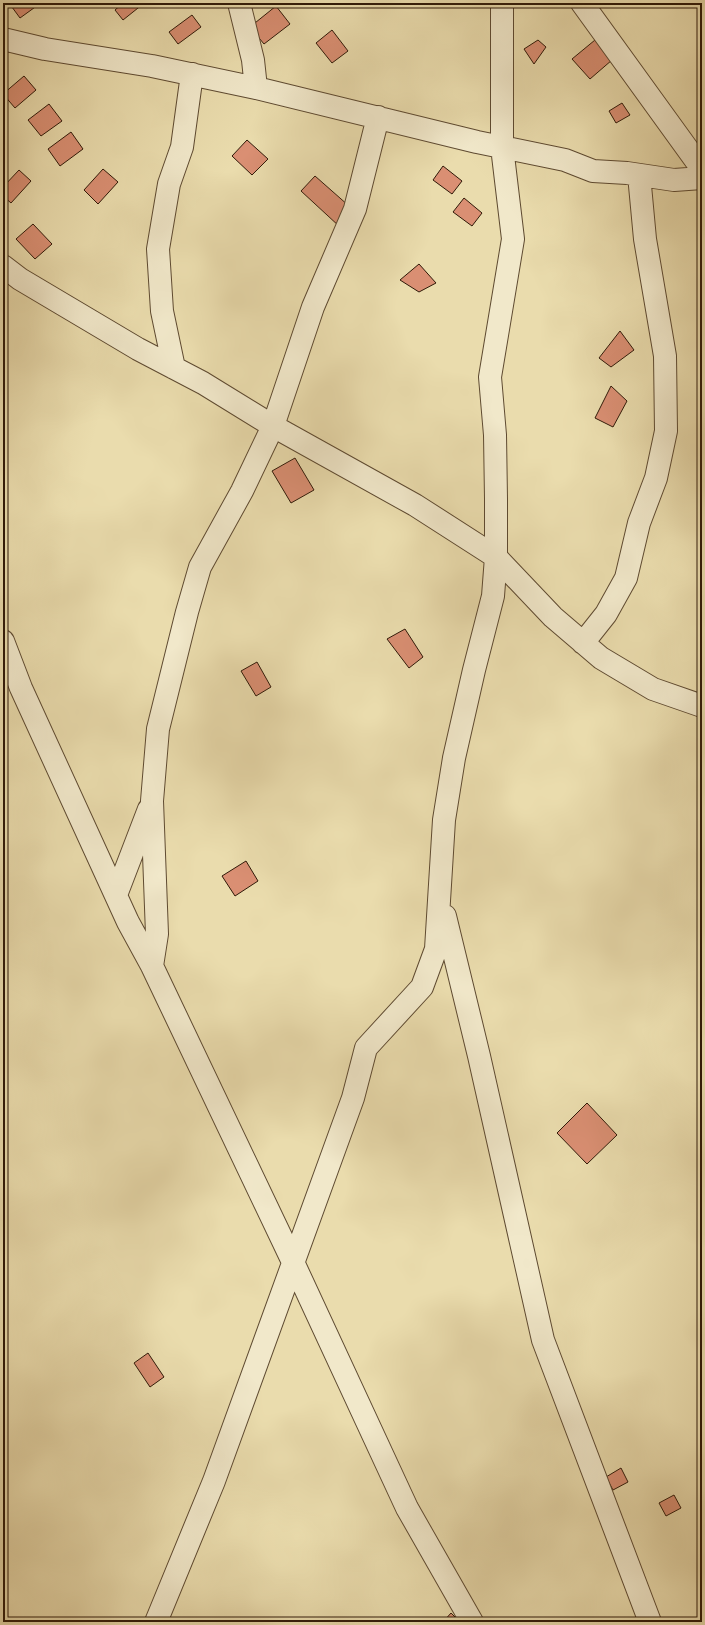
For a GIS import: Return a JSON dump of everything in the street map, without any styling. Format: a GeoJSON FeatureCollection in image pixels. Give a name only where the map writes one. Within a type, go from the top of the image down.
{"type":"FeatureCollection","features":[{"type":"Feature","properties":{"kind":"street"},"geometry":{"type":"LineString","coordinates":[[239,3],[253,60],[256,88]]}},
{"type":"Feature","properties":{"kind":"street"},"geometry":{"type":"LineString","coordinates":[[156,1622],[214,1481],[353,1098],[366,1048],[422,987],[436,949],[445,812],[454,758],[493,596],[496,557],[495,435],[490,376],[513,239],[502,147],[502,3]]}},
{"type":"Feature","properties":{"kind":"street"},"geometry":{"type":"LineString","coordinates":[[582,3],[702,169]]}},
{"type":"Feature","properties":{"kind":"street"},"geometry":{"type":"LineString","coordinates":[[3,39],[45,50],[152,66],[256,88],[502,147],[565,160],[593,172],[639,175],[674,180],[702,178]]}},
{"type":"Feature","properties":{"kind":"street"},"geometry":{"type":"LineString","coordinates":[[174,368],[162,311],[158,249],[169,184],[182,147],[192,74]]}},
{"type":"Feature","properties":{"kind":"street"},"geometry":{"type":"LineString","coordinates":[[152,966],[157,934],[152,801],[158,730],[187,612],[200,568],[242,491],[273,426],[313,307],[355,209],[378,117]]}},
{"type":"Feature","properties":{"kind":"street"},"geometry":{"type":"LineString","coordinates":[[583,643],[606,614],[626,578],[639,523],[656,478],[666,431],[665,356],[645,239],[639,175]]}},
{"type":"Feature","properties":{"kind":"street"},"geometry":{"type":"LineString","coordinates":[[3,266],[20,279],[138,349],[203,383],[273,426],[415,505],[496,557],[553,617],[601,658],[653,689],[702,706]]}},
{"type":"Feature","properties":{"kind":"street"},"geometry":{"type":"LineString","coordinates":[[3,641],[21,688],[128,922],[152,966],[408,1508],[472,1622]]}},
{"type":"Feature","properties":{"kind":"street"},"geometry":{"type":"LineString","coordinates":[[116,895],[152,801]]}},
{"type":"Feature","properties":{"kind":"street"},"geometry":{"type":"LineString","coordinates":[[440,897],[479,1056],[543,1340],[650,1622]]}},
{"type":"Feature","properties":{"kind":"building"},"geometry":{"type":"Polygon","coordinates":[[[9,3],[37,3],[38,5],[20,18],[9,3]]]}},
{"type":"Feature","properties":{"kind":"building"},"geometry":{"type":"Polygon","coordinates":[[[123,3],[143,4],[123,20],[115,10],[123,3]]]}},
{"type":"Feature","properties":{"kind":"building"},"geometry":{"type":"Polygon","coordinates":[[[276,6],[290,24],[264,44],[250,27],[276,6]]]}},
{"type":"Feature","properties":{"kind":"building"},"geometry":{"type":"Polygon","coordinates":[[[192,15],[201,27],[178,44],[169,32],[192,15]]]}},
{"type":"Feature","properties":{"kind":"building"},"geometry":{"type":"Polygon","coordinates":[[[332,30],[348,51],[332,63],[316,43],[332,30]]]}},
{"type":"Feature","properties":{"kind":"building"},"geometry":{"type":"Polygon","coordinates":[[[538,40],[546,47],[534,64],[524,49],[538,40]]]}},
{"type":"Feature","properties":{"kind":"building"},"geometry":{"type":"Polygon","coordinates":[[[595,40],[612,60],[590,79],[572,59],[595,40]]]}},
{"type":"Feature","properties":{"kind":"building"},"geometry":{"type":"Polygon","coordinates":[[[24,76],[36,90],[15,108],[3,94],[24,76]]]}},
{"type":"Feature","properties":{"kind":"building"},"geometry":{"type":"Polygon","coordinates":[[[622,103],[630,115],[616,123],[609,111],[622,103]]]}},
{"type":"Feature","properties":{"kind":"building"},"geometry":{"type":"Polygon","coordinates":[[[49,104],[62,121],[41,136],[28,120],[49,104]]]}},
{"type":"Feature","properties":{"kind":"building"},"geometry":{"type":"Polygon","coordinates":[[[71,132],[83,149],[60,166],[48,149],[71,132]]]}},
{"type":"Feature","properties":{"kind":"building"},"geometry":{"type":"Polygon","coordinates":[[[247,140],[268,159],[252,175],[232,156],[247,140]]]}},
{"type":"Feature","properties":{"kind":"building"},"geometry":{"type":"Polygon","coordinates":[[[443,166],[462,181],[452,194],[433,180],[443,166]]]}},
{"type":"Feature","properties":{"kind":"building"},"geometry":{"type":"Polygon","coordinates":[[[103,169],[118,182],[98,204],[84,190],[103,169]]]}},
{"type":"Feature","properties":{"kind":"building"},"geometry":{"type":"Polygon","coordinates":[[[19,170],[31,181],[11,203],[3,196],[3,187],[19,170]]]}},
{"type":"Feature","properties":{"kind":"building"},"geometry":{"type":"Polygon","coordinates":[[[315,176],[349,206],[340,227],[301,191],[315,176]]]}},
{"type":"Feature","properties":{"kind":"building"},"geometry":{"type":"Polygon","coordinates":[[[464,198],[482,213],[472,226],[453,212],[464,198]]]}},
{"type":"Feature","properties":{"kind":"building"},"geometry":{"type":"Polygon","coordinates":[[[33,224],[52,244],[35,259],[16,239],[33,224]]]}},
{"type":"Feature","properties":{"kind":"building"},"geometry":{"type":"Polygon","coordinates":[[[419,264],[436,283],[419,292],[400,280],[419,264]]]}},
{"type":"Feature","properties":{"kind":"building"},"geometry":{"type":"Polygon","coordinates":[[[620,331],[634,350],[611,367],[599,358],[620,331]]]}},
{"type":"Feature","properties":{"kind":"building"},"geometry":{"type":"Polygon","coordinates":[[[611,386],[627,401],[613,427],[595,418],[611,386]]]}},
{"type":"Feature","properties":{"kind":"building"},"geometry":{"type":"Polygon","coordinates":[[[295,458],[314,490],[291,503],[272,471],[295,458]]]}},
{"type":"Feature","properties":{"kind":"building"},"geometry":{"type":"Polygon","coordinates":[[[405,629],[423,657],[409,668],[387,639],[405,629]]]}},
{"type":"Feature","properties":{"kind":"building"},"geometry":{"type":"Polygon","coordinates":[[[257,662],[271,687],[256,696],[241,671],[257,662]]]}},
{"type":"Feature","properties":{"kind":"building"},"geometry":{"type":"Polygon","coordinates":[[[246,861],[258,881],[235,896],[222,876],[246,861]]]}},
{"type":"Feature","properties":{"kind":"building"},"geometry":{"type":"Polygon","coordinates":[[[587,1103],[617,1135],[587,1164],[557,1133],[587,1103]]]}},
{"type":"Feature","properties":{"kind":"building"},"geometry":{"type":"Polygon","coordinates":[[[148,1353],[164,1377],[150,1387],[134,1363],[148,1353]]]}},
{"type":"Feature","properties":{"kind":"building"},"geometry":{"type":"Polygon","coordinates":[[[621,1468],[628,1482],[613,1490],[606,1477],[621,1468]]]}},
{"type":"Feature","properties":{"kind":"building"},"geometry":{"type":"Polygon","coordinates":[[[674,1495],[681,1508],[666,1516],[659,1503],[674,1495]]]}},
{"type":"Feature","properties":{"kind":"building"},"geometry":{"type":"Polygon","coordinates":[[[451,1613],[460,1622],[443,1622],[451,1613]]]}}]}
